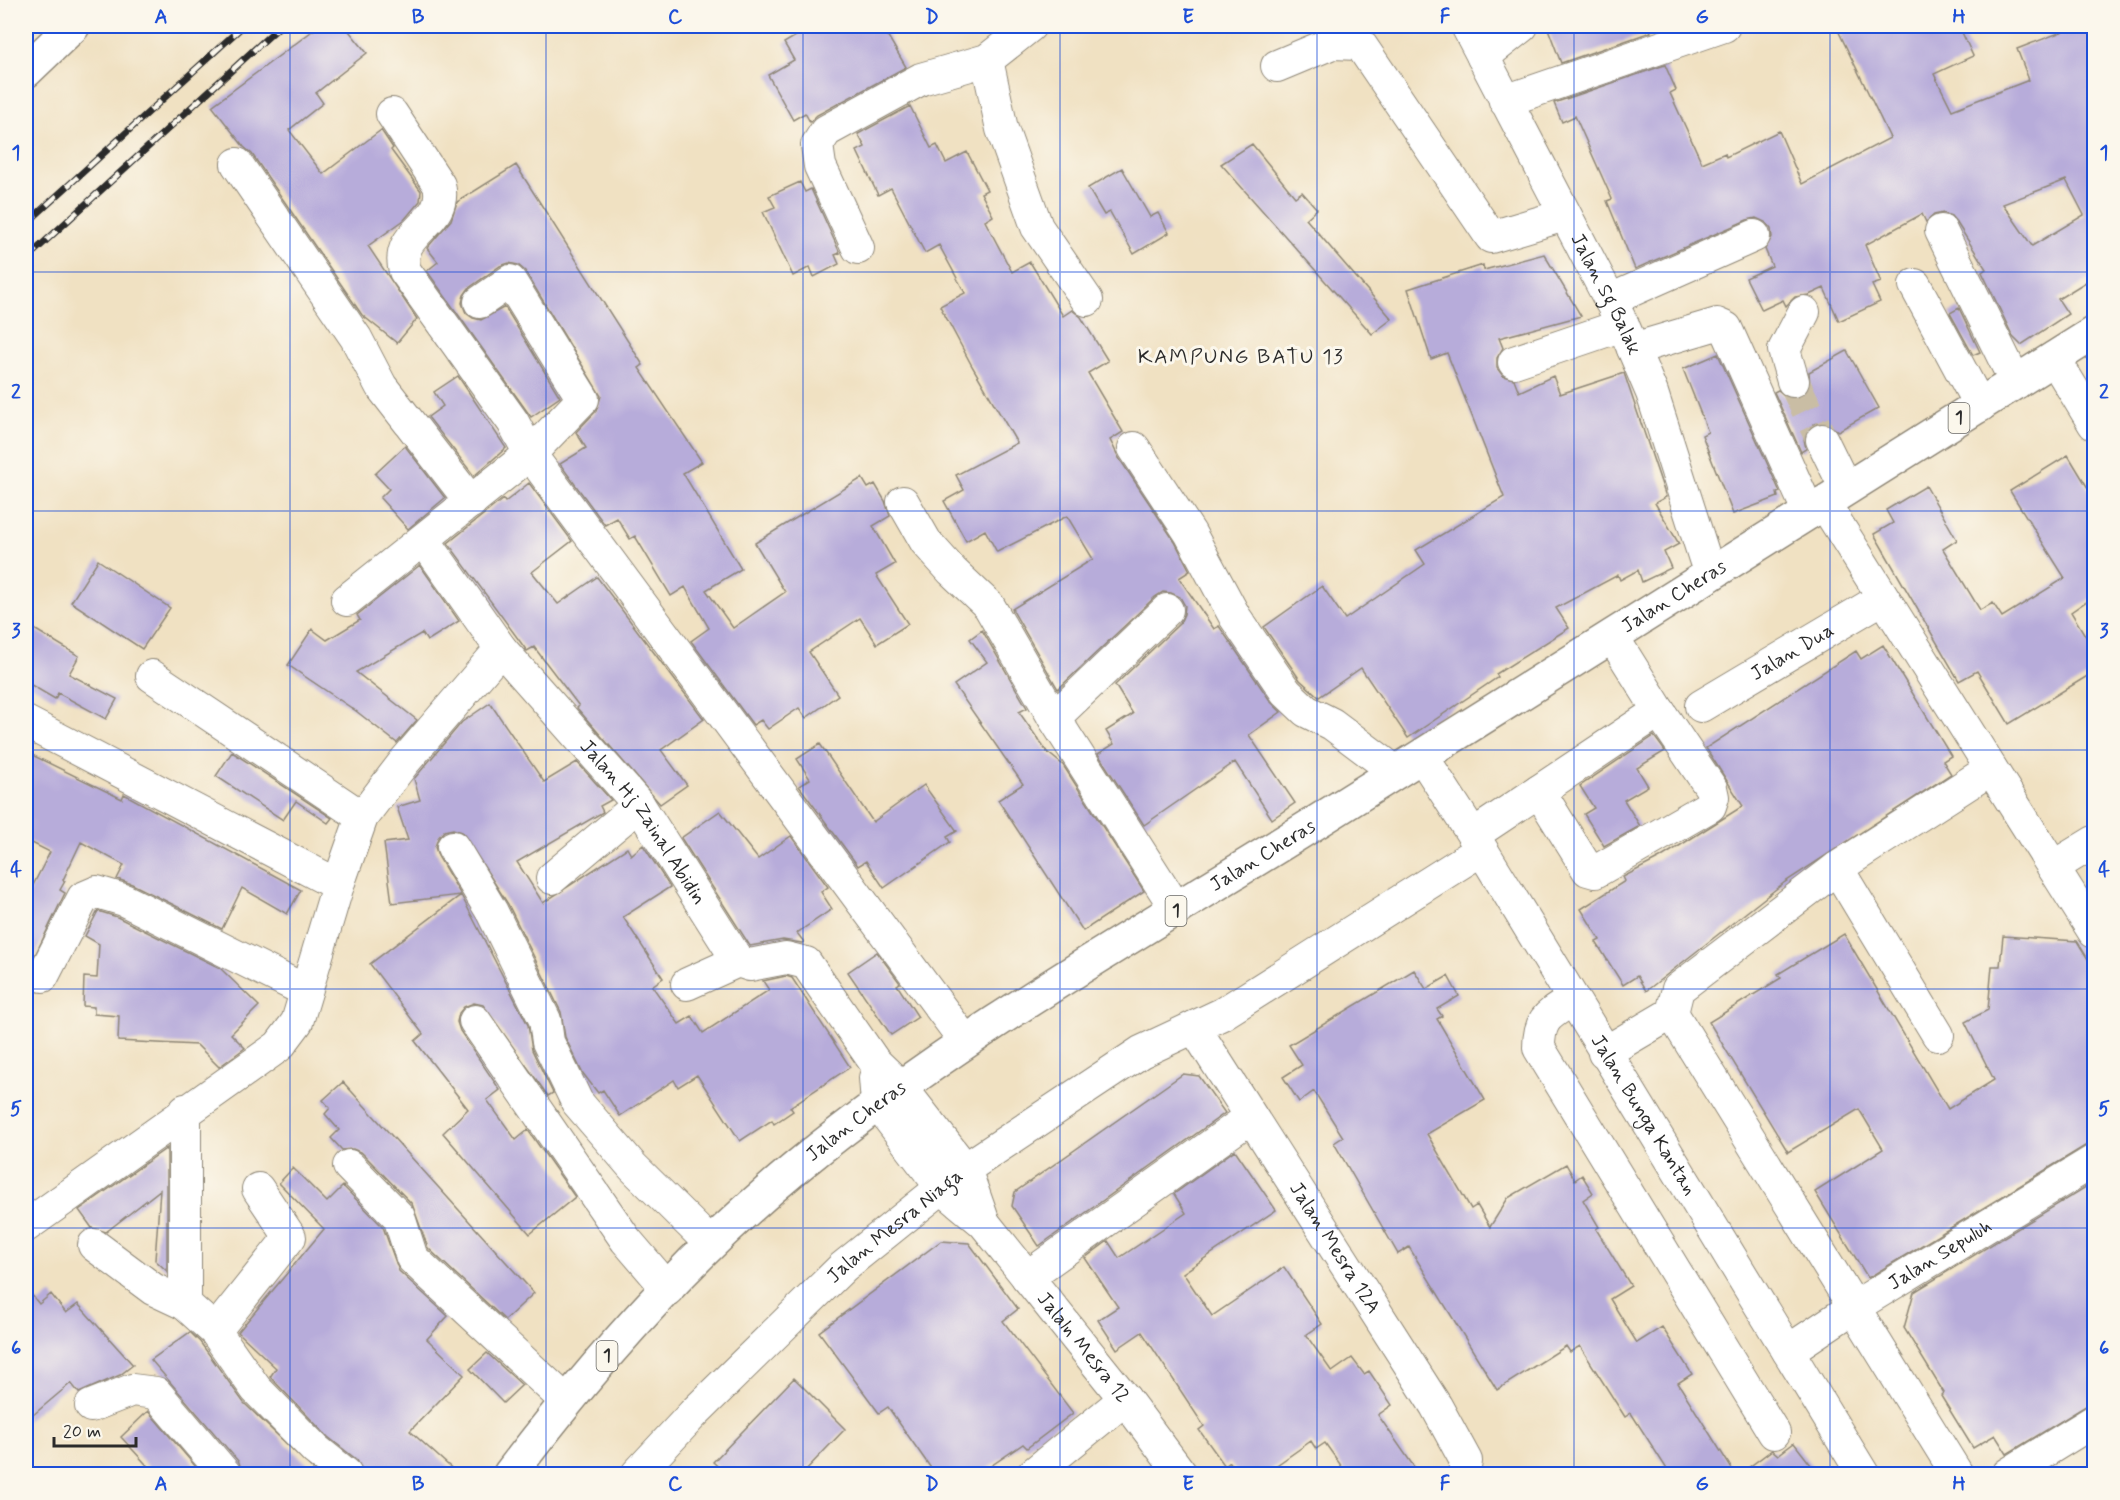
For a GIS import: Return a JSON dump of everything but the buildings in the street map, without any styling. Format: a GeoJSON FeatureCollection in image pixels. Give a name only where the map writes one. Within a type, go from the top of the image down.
{"type":"FeatureCollection","features":[{"type":"Feature","properties":{"kind":"main road"},"geometry":{"type":"LineString","coordinates":[[26,71],[73,26]]}},
{"type":"Feature","properties":{"kind":"main road","name":"Jalan Cheras"},"geometry":{"type":"LineString","coordinates":[[510,1474],[566,1401],[710,1243],[797,1166],[889,1095],[965,1041],[2094,333]]}},
{"type":"Feature","properties":{"kind":"street"},"geometry":{"type":"LineString","coordinates":[[858,248],[820,166],[817,145],[826,130],[921,79],[987,60],[1030,26]]}},
{"type":"Feature","properties":{"kind":"street","name":"Jalan Sg Balak"},"geometry":{"type":"LineString","coordinates":[[1467,26],[1622,325],[1652,393],[1710,575]]}},
{"type":"Feature","properties":{"kind":"street"},"geometry":{"type":"LineString","coordinates":[[1483,57],[1522,26]]}},
{"type":"Feature","properties":{"kind":"street"},"geometry":{"type":"LineString","coordinates":[[1505,101],[1724,26]]}},
{"type":"Feature","properties":{"kind":"street"},"geometry":{"type":"LineString","coordinates":[[1276,66],[1332,42],[1360,44],[1491,237],[1565,215]]}},
{"type":"Feature","properties":{"kind":"street"},"geometry":{"type":"LineString","coordinates":[[987,60],[1002,129],[1037,226],[1087,300]]}},
{"type":"Feature","properties":{"kind":"street"},"geometry":{"type":"LineString","coordinates":[[392,114],[439,185],[442,197],[437,209],[406,246],[401,258],[405,271],[513,422],[530,454],[965,1041]]}},
{"type":"Feature","properties":{"kind":"street"},"geometry":{"type":"LineString","coordinates":[[237,164],[356,338],[381,386],[471,502]]}},
{"type":"Feature","properties":{"kind":"street"},"geometry":{"type":"LineString","coordinates":[[1941,231],[2016,383]]}},
{"type":"Feature","properties":{"kind":"street"},"geometry":{"type":"LineString","coordinates":[[1514,362],[1622,325],[1754,236]]}},
{"type":"Feature","properties":{"kind":"street"},"geometry":{"type":"LineString","coordinates":[[347,600],[530,454],[583,399],[510,281],[480,302]]}},
{"type":"Feature","properties":{"kind":"street"},"geometry":{"type":"LineString","coordinates":[[1915,285],[1980,406]]}},
{"type":"Feature","properties":{"kind":"street"},"geometry":{"type":"LineString","coordinates":[[1793,381],[1784,350],[1804,312]]}},
{"type":"Feature","properties":{"kind":"street"},"geometry":{"type":"LineString","coordinates":[[1622,325],[1716,324],[1726,328],[1883,598],[2094,932]]}},
{"type":"Feature","properties":{"kind":"street"},"geometry":{"type":"LineString","coordinates":[[2054,358],[2094,424]]}},
{"type":"Feature","properties":{"kind":"street"},"geometry":{"type":"LineString","coordinates":[[1822,440],[1826,502]]}},
{"type":"Feature","properties":{"kind":"street"},"geometry":{"type":"LineString","coordinates":[[1134,448],[1190,533],[1235,617],[1286,692],[1306,711],[1409,764]]}},
{"type":"Feature","properties":{"kind":"street"},"geometry":{"type":"LineString","coordinates":[[903,502],[926,542],[952,571],[989,606],[1054,718],[1177,910]]}},
{"type":"Feature","properties":{"kind":"street","name":"Jalan Hj Zainal Abidin"},"geometry":{"type":"LineString","coordinates":[[424,540],[501,649],[639,805],[738,961]]}},
{"type":"Feature","properties":{"kind":"street","name":"Jalan Dua"},"geometry":{"type":"LineString","coordinates":[[1701,706],[1883,598]]}},
{"type":"Feature","properties":{"kind":"street"},"geometry":{"type":"LineString","coordinates":[[1054,718],[1167,610]]}},
{"type":"Feature","properties":{"kind":"street"},"geometry":{"type":"LineString","coordinates":[[1539,791],[1588,870],[1595,872],[1710,806],[1713,797],[1711,788],[1612,636]]}},
{"type":"Feature","properties":{"kind":"street"},"geometry":{"type":"LineString","coordinates":[[26,1226],[185,1110],[279,1046],[297,1022],[338,885],[362,817],[405,761],[501,649]]}},
{"type":"Feature","properties":{"kind":"street"},"geometry":{"type":"LineString","coordinates":[[152,676],[362,817]]}},
{"type":"Feature","properties":{"kind":"street","name":"Jalan Mesra Niaga"},"geometry":{"type":"LineString","coordinates":[[640,1473],[693,1414],[843,1267],[953,1178],[1141,1052],[1222,1014],[1477,843],[1539,791],[1659,711]]}},
{"type":"Feature","properties":{"kind":"street"},"geometry":{"type":"LineString","coordinates":[[26,722],[338,885]]}},
{"type":"Feature","properties":{"kind":"street","name":"Jalan Bunga Kantan"},"geometry":{"type":"LineString","coordinates":[[1409,764],[1477,843],[1863,1474]]}},
{"type":"Feature","properties":{"kind":"street"},"geometry":{"type":"LineString","coordinates":[[1604,1053],[1672,1013],[1678,989],[1837,868],[1991,769]]}},
{"type":"Feature","properties":{"kind":"street"},"geometry":{"type":"LineString","coordinates":[[552,878],[639,805]]}},
{"type":"Feature","properties":{"kind":"street"},"geometry":{"type":"LineString","coordinates":[[2053,867],[2094,842]]}},
{"type":"Feature","properties":{"kind":"street"},"geometry":{"type":"LineString","coordinates":[[453,847],[492,912],[545,1020],[548,1042],[577,1102],[633,1167],[710,1243]]}},
{"type":"Feature","properties":{"kind":"street"},"geometry":{"type":"LineString","coordinates":[[1837,868],[1938,1035]]}},
{"type":"Feature","properties":{"kind":"street"},"geometry":{"type":"LineString","coordinates":[[43,976],[83,898],[97,892],[124,900],[306,991]]}},
{"type":"Feature","properties":{"kind":"street"},"geometry":{"type":"LineString","coordinates":[[687,984],[738,961],[750,965],[786,958],[806,963],[874,1061],[889,1095]]}},
{"type":"Feature","properties":{"kind":"street"},"geometry":{"type":"LineString","coordinates":[[1572,1000],[1549,1016],[1539,1029],[1539,1047],[1774,1433]]}},
{"type":"Feature","properties":{"kind":"street"},"geometry":{"type":"LineString","coordinates":[[1672,1013],[1958,1474]]}},
{"type":"Feature","properties":{"kind":"street"},"geometry":{"type":"LineString","coordinates":[[475,1021],[626,1240],[668,1289]]}},
{"type":"Feature","properties":{"kind":"street","name":"Jalan Mesra 12A"},"geometry":{"type":"LineString","coordinates":[[1194,1027],[1436,1406],[1466,1461],[1464,1474]]}},
{"type":"Feature","properties":{"kind":"street","name":"Jalaln Mesra 12"},"geometry":{"type":"LineString","coordinates":[[889,1095],[953,1178],[984,1223],[1125,1399],[1181,1474]]}},
{"type":"Feature","properties":{"kind":"street"},"geometry":{"type":"LineString","coordinates":[[185,1110],[185,1304]]}},
{"type":"Feature","properties":{"kind":"street"},"geometry":{"type":"LineString","coordinates":[[1027,1277],[1251,1116]]}},
{"type":"Feature","properties":{"kind":"street","name":"Jalan Sepuluh"},"geometry":{"type":"LineString","coordinates":[[1788,1351],[1854,1307],[2094,1161]]}},
{"type":"Feature","properties":{"kind":"street"},"geometry":{"type":"LineString","coordinates":[[349,1166],[399,1217],[412,1258],[566,1401]]}},
{"type":"Feature","properties":{"kind":"street"},"geometry":{"type":"LineString","coordinates":[[215,1331],[290,1237],[258,1189]]}},
{"type":"Feature","properties":{"kind":"street"},"geometry":{"type":"LineString","coordinates":[[94,1245],[153,1289],[185,1304],[215,1331],[256,1389],[316,1450],[346,1474]]}},
{"type":"Feature","properties":{"kind":"street"},"geometry":{"type":"LineString","coordinates":[[91,1406],[132,1390],[156,1393],[225,1474]]}},
{"type":"Feature","properties":{"kind":"street"},"geometry":{"type":"LineString","coordinates":[[1033,1474],[1125,1399]]}},
{"type":"Feature","properties":{"kind":"street"},"geometry":{"type":"LineString","coordinates":[[2008,1474],[2094,1421]]}},
{"type":"Feature","properties":{"kind":"tunnel"},"geometry":{"type":"LineString","coordinates":[[1793,381],[1822,440]]}},
{"type":"Feature","properties":{"kind":"railway"},"geometry":{"type":"LineString","coordinates":[[26,224],[243,26]]}},
{"type":"Feature","properties":{"kind":"railway"},"geometry":{"type":"LineString","coordinates":[[26,259],[280,26]]}},
{"type":"Feature","properties":{"kind":"district","name":"KAMPUNG BATU 13"},"geometry":{"type":"Point","coordinates":[1241,357]}}]}
